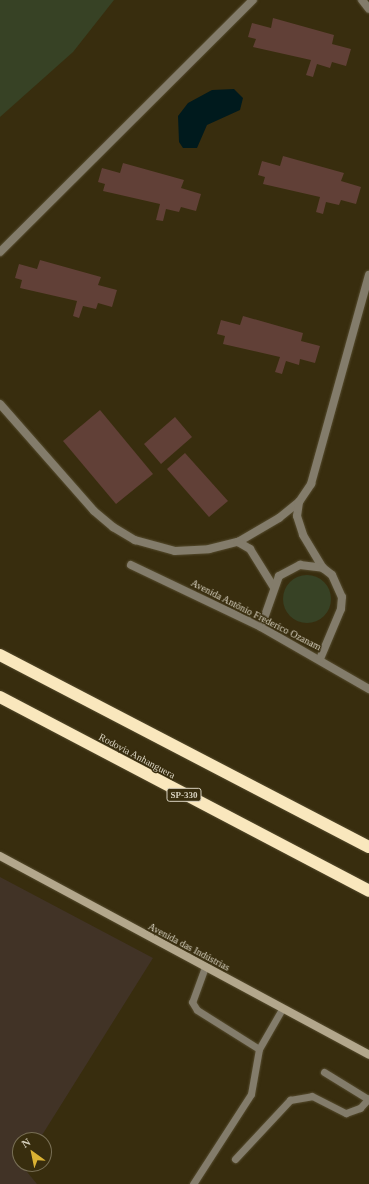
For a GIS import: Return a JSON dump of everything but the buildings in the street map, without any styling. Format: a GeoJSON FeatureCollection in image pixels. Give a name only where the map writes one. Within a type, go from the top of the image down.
{"type":"FeatureCollection","features":[{"type":"Feature","properties":{"kind":"highway"},"geometry":{"type":"LineString","coordinates":[[0,655],[369,847]]}},
{"type":"Feature","properties":{"kind":"highway","name":"Rodovia Anhanguera"},"geometry":{"type":"LineString","coordinates":[[0,698],[369,891]]}},
{"type":"Feature","properties":{"kind":"street"},"geometry":{"type":"LineString","coordinates":[[0,252],[253,0]]}},
{"type":"Feature","properties":{"kind":"street"},"geometry":{"type":"LineString","coordinates":[[362,0],[369,9]]}},
{"type":"Feature","properties":{"kind":"street"},"geometry":{"type":"LineString","coordinates":[[0,404],[94,511],[113,527],[135,540],[175,551],[209,549],[238,542],[299,502],[311,484],[369,275]]}},
{"type":"Feature","properties":{"kind":"street"},"geometry":{"type":"LineString","coordinates":[[299,502],[297,516],[303,535],[323,568],[332,576],[342,597],[341,609],[320,659]]}},
{"type":"Feature","properties":{"kind":"street"},"geometry":{"type":"LineString","coordinates":[[238,542],[250,549],[273,586]]}},
{"type":"Feature","properties":{"kind":"street","name":"Avenida Antônio Frederico Ozanam"},"geometry":{"type":"LineString","coordinates":[[131,565],[261,627],[320,659],[369,689]]}},
{"type":"Feature","properties":{"kind":"street"},"geometry":{"type":"LineString","coordinates":[[261,627],[273,586],[289,569],[306,565],[323,568]]}},
{"type":"Feature","properties":{"kind":"street","name":"Avenida das Indústrias"},"geometry":{"type":"LineString","coordinates":[[0,856],[369,1056]]}},
{"type":"Feature","properties":{"kind":"lane"},"geometry":{"type":"LineString","coordinates":[[205,967],[192,1002],[197,1010],[259,1049]]}},
{"type":"Feature","properties":{"kind":"lane"},"geometry":{"type":"LineString","coordinates":[[193,1184],[251,1094],[259,1049],[282,1009]]}},
{"type":"Feature","properties":{"kind":"lane"},"geometry":{"type":"LineString","coordinates":[[235,1159],[290,1100],[312,1096],[346,1113],[360,1108],[369,1099],[324,1072]]}},
{"type":"Feature","properties":{"kind":"shaded area"},"geometry":{"type":"Polygon","coordinates":[[[0,877],[153,958],[44,1132],[12,1132],[12,1172],[27,1172],[37,1184],[0,1184],[0,877]]]}},
{"type":"Feature","properties":{"kind":"green space"},"geometry":{"type":"Polygon","coordinates":[[[0,0],[114,0],[73,52],[0,117],[0,0]]]}},
{"type":"Feature","properties":{"kind":"green space"},"geometry":{"type":"Polygon","coordinates":[[[307,575],[316,577],[324,582],[329,590],[331,599],[329,608],[324,616],[316,621],[307,623],[298,621],[290,616],[285,608],[283,599],[285,590],[290,582],[298,577],[307,575]]]}},
{"type":"Feature","properties":{"kind":"water"},"geometry":{"type":"Polygon","coordinates":[[[234,89],[243,98],[240,110],[207,125],[197,148],[183,148],[179,142],[178,116],[188,103],[212,90],[234,89]]]}}]}
